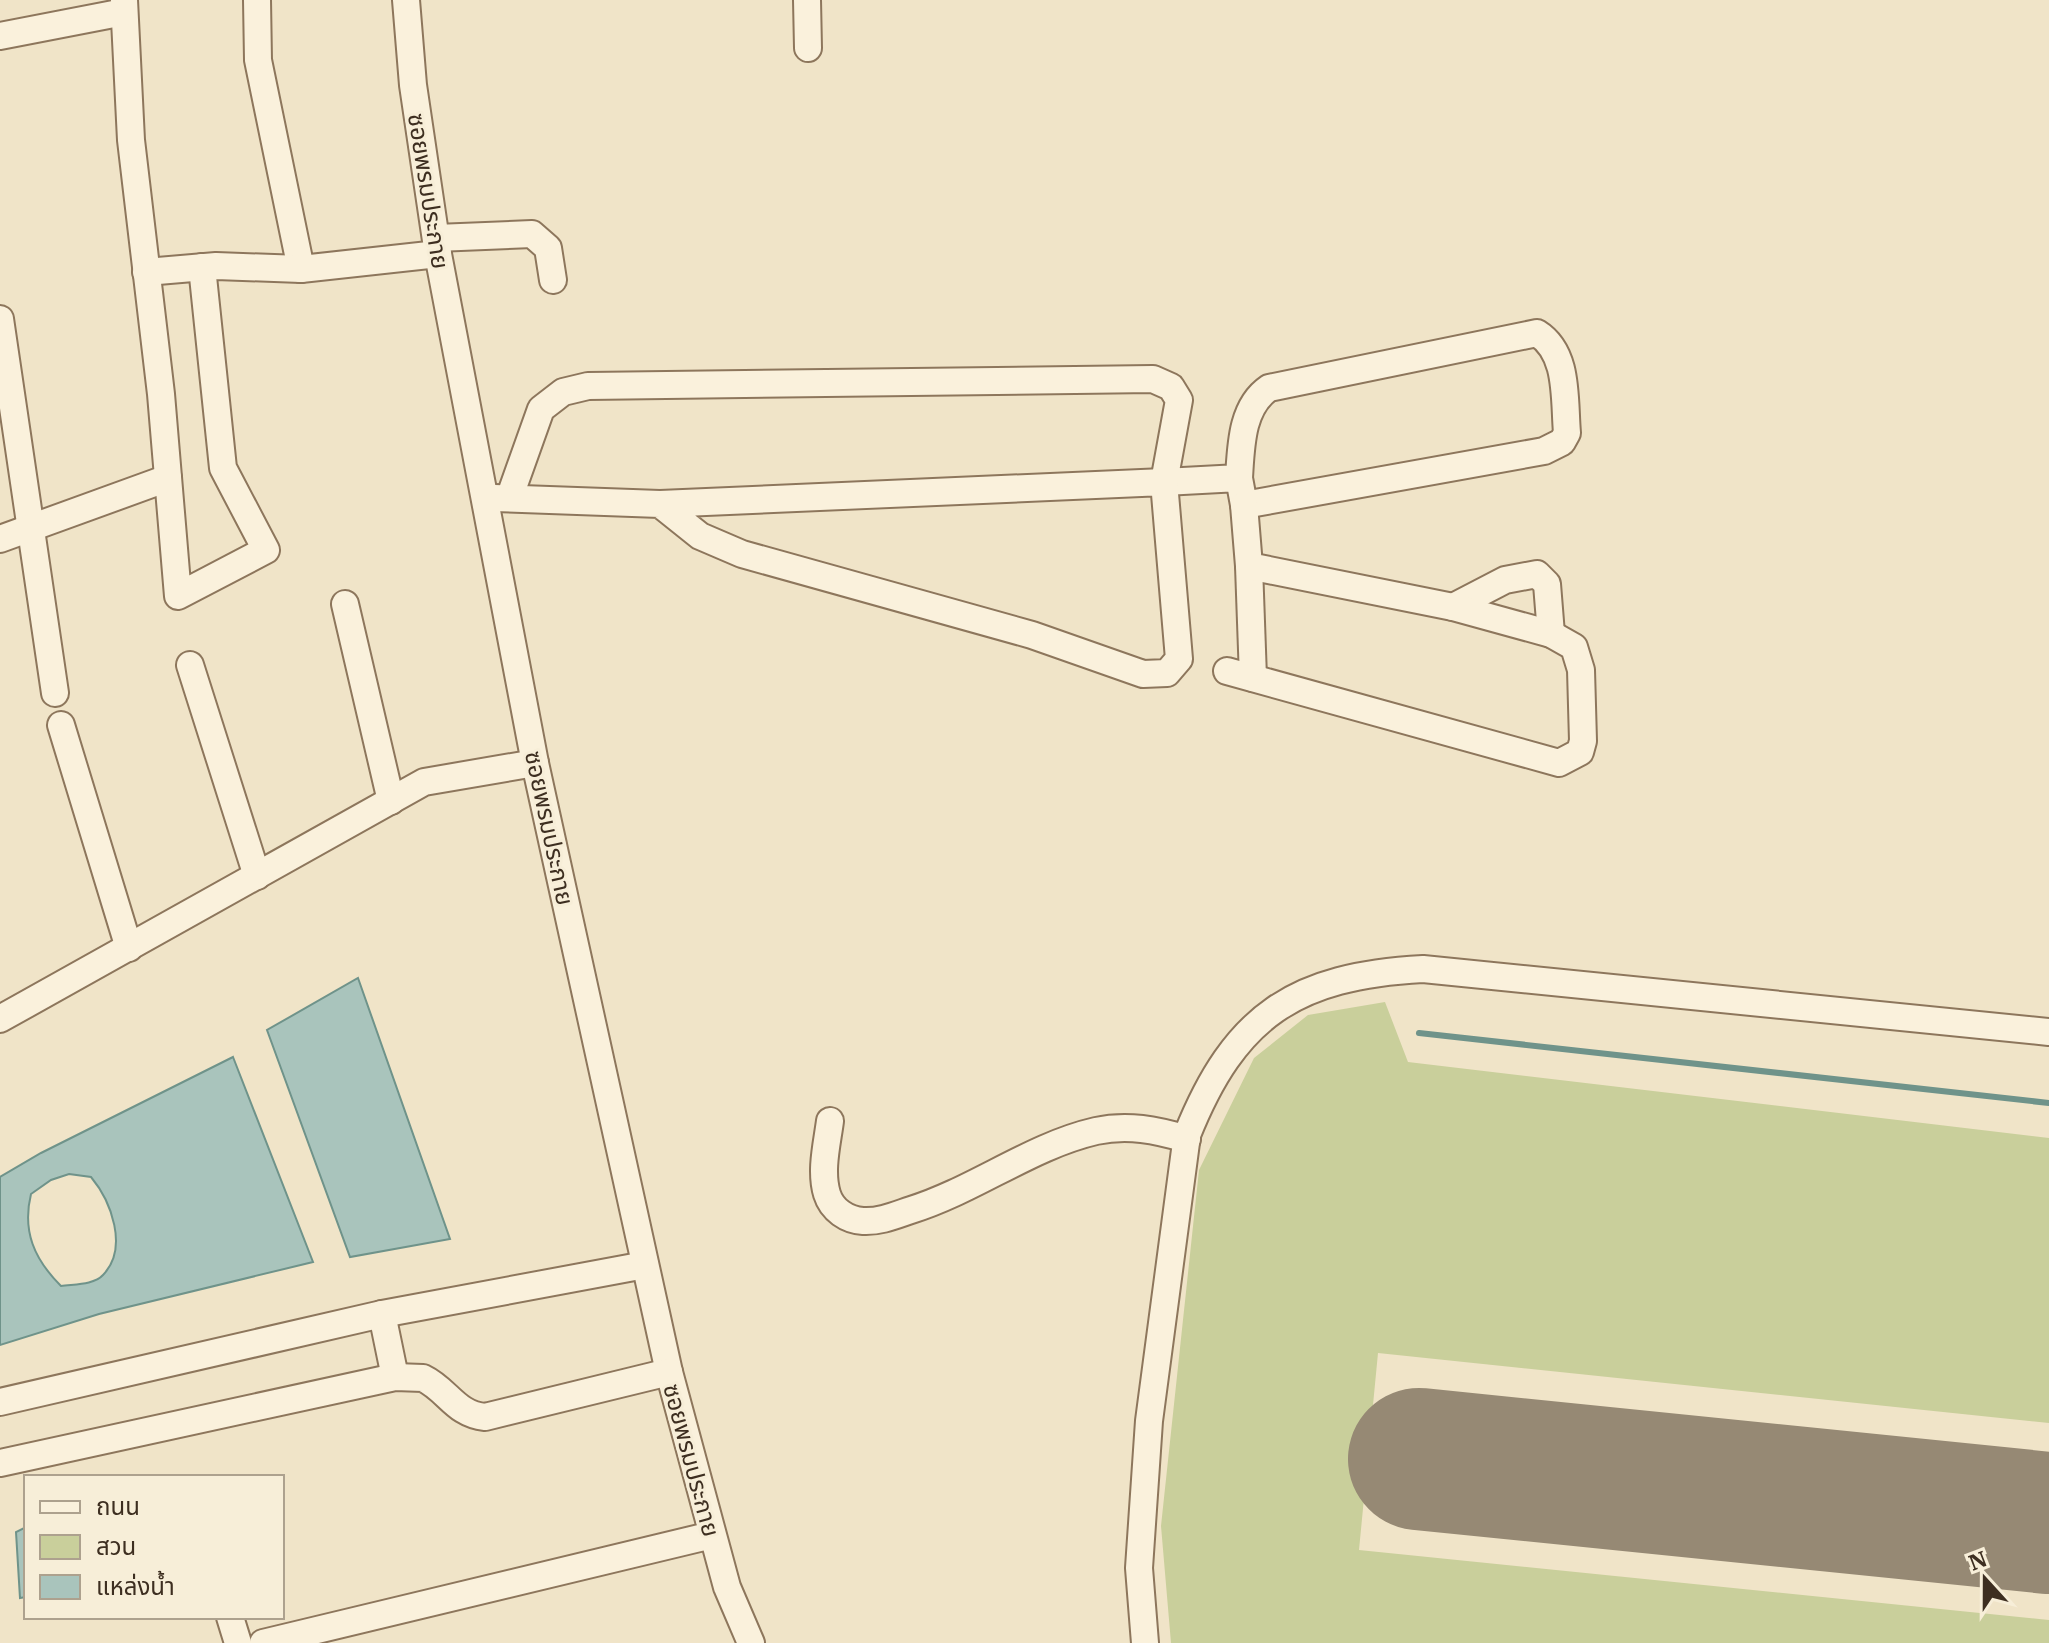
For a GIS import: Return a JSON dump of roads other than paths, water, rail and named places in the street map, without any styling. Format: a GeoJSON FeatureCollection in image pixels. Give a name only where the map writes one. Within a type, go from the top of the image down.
{"type":"FeatureCollection","features":[{"type":"Feature","properties":{"kind":"street"},"geometry":{"type":"LineString","coordinates":[[257,0],[258,60],[301,269]]}},
{"type":"Feature","properties":{"kind":"street","name":"ซอยพรมประกาย"},"geometry":{"type":"LineString","coordinates":[[406,0],[413,85],[437,246],[535,763],[669,1372],[712,1535],[739,1622],[751,1643]]}},
{"type":"Feature","properties":{"kind":"street"},"geometry":{"type":"LineString","coordinates":[[807,0],[808,48]]}},
{"type":"Feature","properties":{"kind":"street"},"geometry":{"type":"LineString","coordinates":[[0,36],[124,6],[131,140],[178,596],[266,550],[223,468],[202,267]]}},
{"type":"Feature","properties":{"kind":"street"},"geometry":{"type":"LineString","coordinates":[[146,272],[202,267],[301,269],[532,234],[548,248],[553,280]]}},
{"type":"Feature","properties":{"kind":"street"},"geometry":{"type":"LineString","coordinates":[[0,319],[55,693]]}},
{"type":"Feature","properties":{"kind":"street"},"geometry":{"type":"LineString","coordinates":[[1244,505],[1544,451],[1562,442],[1567,433],[1559,358],[1554,346],[1537,333],[1269,388],[1252,405],[1242,436],[1239,478],[1249,566],[1253,678]]}},
{"type":"Feature","properties":{"kind":"street"},"geometry":{"type":"LineString","coordinates":[[510,496],[541,409],[563,392],[588,386],[1153,379],[1171,387],[1179,400],[1164,482],[1179,659],[1167,673],[1155,676],[1032,635],[718,545],[660,504]]}},
{"type":"Feature","properties":{"kind":"street"},"geometry":{"type":"LineString","coordinates":[[0,539],[168,478]]}},
{"type":"Feature","properties":{"kind":"street"},"geometry":{"type":"LineString","coordinates":[[483,499],[510,496],[660,504],[1239,478]]}},
{"type":"Feature","properties":{"kind":"street"},"geometry":{"type":"LineString","coordinates":[[1227,671],[1559,763],[1580,752],[1583,741],[1581,670],[1574,647],[1551,634],[1453,607],[1249,566]]}},
{"type":"Feature","properties":{"kind":"street"},"geometry":{"type":"LineString","coordinates":[[1453,607],[1505,580],[1537,574],[1547,584],[1551,634]]}},
{"type":"Feature","properties":{"kind":"street"},"geometry":{"type":"LineString","coordinates":[[345,604],[391,801]]}},
{"type":"Feature","properties":{"kind":"street"},"geometry":{"type":"LineString","coordinates":[[190,665],[257,876]]}},
{"type":"Feature","properties":{"kind":"street"},"geometry":{"type":"LineString","coordinates":[[61,725],[129,948]]}},
{"type":"Feature","properties":{"kind":"street"},"geometry":{"type":"LineString","coordinates":[[1,1014],[129,948],[424,782],[535,763]]}},
{"type":"Feature","properties":{"kind":"street"},"geometry":{"type":"LineString","coordinates":[[1145,1643],[1139,1568],[1149,1421],[1187,1139],[1203,1095],[1225,1056],[1253,1027],[1286,1000],[1324,984],[1372,972],[1423,969],[2049,1032]]}},
{"type":"Feature","properties":{"kind":"street"},"geometry":{"type":"LineString","coordinates":[[830,1121],[824,1173],[827,1195],[837,1212],[862,1221],[885,1219],[927,1205],[1070,1139],[1098,1131],[1124,1127],[1157,1130],[1187,1139]]}},
{"type":"Feature","properties":{"kind":"street"},"geometry":{"type":"LineString","coordinates":[[0,1402],[382,1314],[645,1265]]}},
{"type":"Feature","properties":{"kind":"street"},"geometry":{"type":"LineString","coordinates":[[382,1314],[395,1377]]}},
{"type":"Feature","properties":{"kind":"street"},"geometry":{"type":"LineString","coordinates":[[0,1463],[395,1377],[423,1378],[457,1408],[470,1416],[485,1417],[669,1372]]}},
{"type":"Feature","properties":{"kind":"street"},"geometry":{"type":"LineString","coordinates":[[263,1643],[712,1535]]}},
{"type":"Feature","properties":{"kind":"street"},"geometry":{"type":"LineString","coordinates":[[231,1619],[238,1643]]}},
{"type":"Feature","properties":{"kind":"water"},"geometry":{"type":"Polygon","coordinates":[[[358,978],[450,1239],[350,1257],[267,1030],[358,978]]]}},
{"type":"Feature","properties":{"kind":"water"},"geometry":{"type":"Polygon","coordinates":[[[233,1057],[313,1262],[99,1314],[0,1345],[0,1177],[41,1153],[233,1057]],[[69,1174],[51,1180],[31,1194],[28,1220],[32,1244],[61,1286],[99,1278],[111,1264],[115,1252],[116,1238],[110,1211],[91,1177],[69,1174]]]}},
{"type":"Feature","properties":{"kind":"water"},"geometry":{"type":"Polygon","coordinates":[[[24,1528],[24,1597],[20,1598],[16,1532],[24,1528]]]}},
{"type":"Feature","properties":{"kind":"waterway"},"geometry":{"type":"LineString","coordinates":[[1419,1033],[2049,1103]]}}]}
